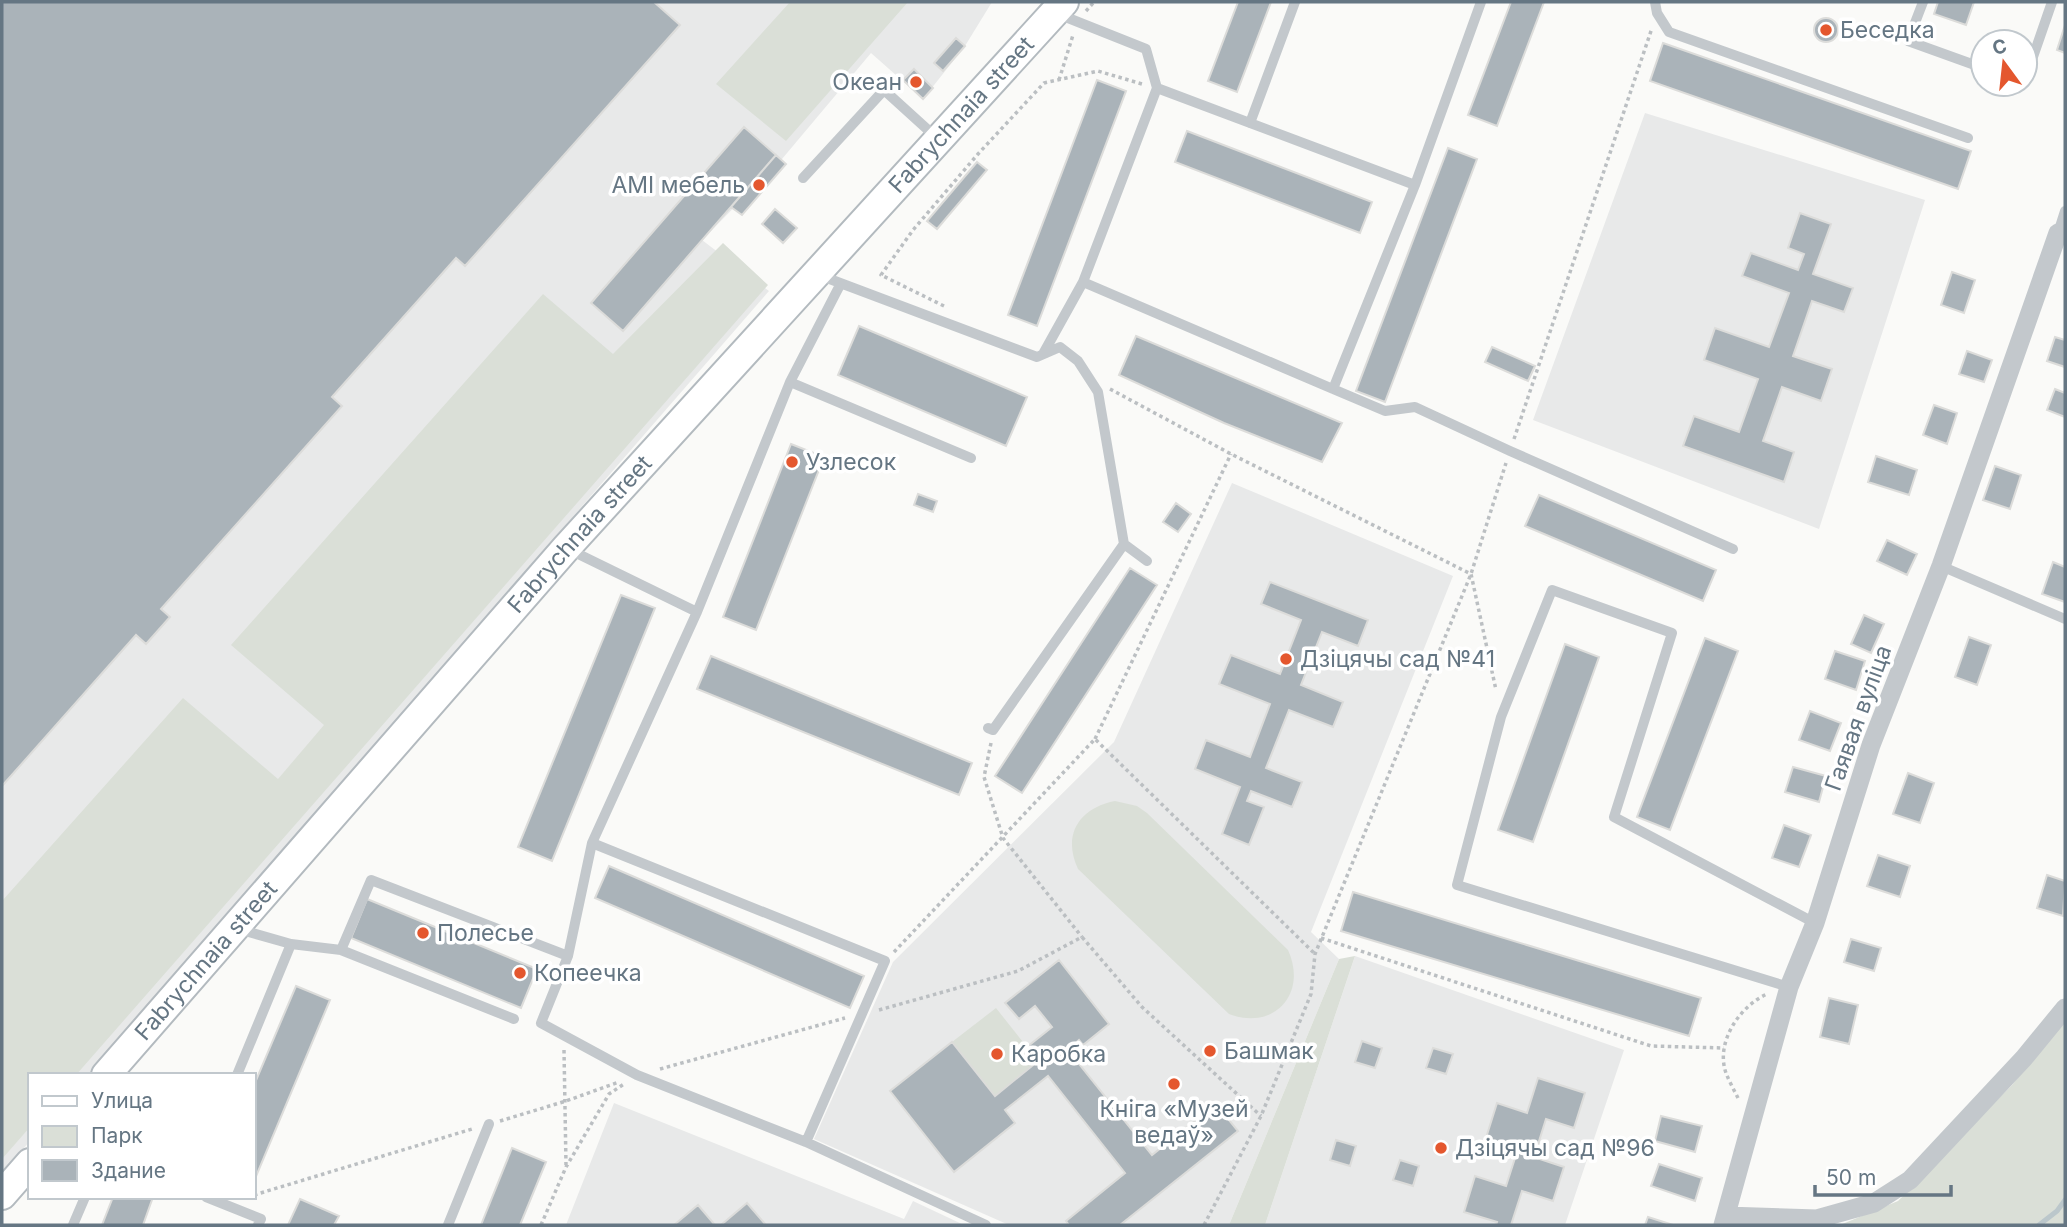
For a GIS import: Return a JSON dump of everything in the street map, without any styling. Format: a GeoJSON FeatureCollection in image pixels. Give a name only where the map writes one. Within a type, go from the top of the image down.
{"type":"FeatureCollection","features":[{"type":"Feature","properties":{"kind":"main road","name":"Fabrychnaia street"},"geometry":{"type":"LineString","coordinates":[[108,1073],[566,548],[827,279],[938,139],[1065,12]]}},
{"type":"Feature","properties":{"kind":"main road"},"geometry":{"type":"LineString","coordinates":[[2,1195],[28,1165]]}},
{"type":"Feature","properties":{"kind":"street","name":"Гаявая вуліца"},"geometry":{"type":"LineString","coordinates":[[1724,1221],[1789,987],[1815,923],[1871,745],[1941,566],[2058,233]]}},
{"type":"Feature","properties":{"kind":"street"},"geometry":{"type":"LineString","coordinates":[[1724,1221],[1817,1219],[1874,1203],[1910,1180],[2024,1058],[2065,1008]]}},
{"type":"Feature","properties":{"kind":"lane"},"geometry":{"type":"LineString","coordinates":[[1250,123],[1296,2]]}},
{"type":"Feature","properties":{"kind":"lane"},"geometry":{"type":"LineString","coordinates":[[1333,389],[1415,185],[1480,2]]}},
{"type":"Feature","properties":{"kind":"lane"},"geometry":{"type":"LineString","coordinates":[[1923,2],[1908,41],[1969,63]]}},
{"type":"Feature","properties":{"kind":"lane"},"geometry":{"type":"LineString","coordinates":[[2039,41],[2053,2]]}},
{"type":"Feature","properties":{"kind":"lane"},"geometry":{"type":"LineString","coordinates":[[1656,7],[1669,32],[1968,138]]}},
{"type":"Feature","properties":{"kind":"lane"},"geometry":{"type":"LineString","coordinates":[[1043,354],[1083,282],[1157,88],[1146,49],[1065,12]]}},
{"type":"Feature","properties":{"kind":"lane"},"geometry":{"type":"LineString","coordinates":[[1157,88],[1415,185]]}},
{"type":"Feature","properties":{"kind":"lane"},"geometry":{"type":"LineString","coordinates":[[803,178],[884,90],[938,139]]}},
{"type":"Feature","properties":{"kind":"lane"},"geometry":{"type":"LineString","coordinates":[[2058,233],[2065,211]]}},
{"type":"Feature","properties":{"kind":"lane"},"geometry":{"type":"LineString","coordinates":[[986,1225],[806,1142],[637,1075],[541,1023],[568,956],[592,843],[697,612],[790,382],[827,279],[1037,356],[1060,347],[1078,361],[1098,392],[1124,544],[1147,561]]}},
{"type":"Feature","properties":{"kind":"lane"},"geometry":{"type":"LineString","coordinates":[[1083,282],[1385,411],[1415,407],[1733,549]]}},
{"type":"Feature","properties":{"kind":"lane"},"geometry":{"type":"LineString","coordinates":[[790,382],[971,458]]}},
{"type":"Feature","properties":{"kind":"lane"},"geometry":{"type":"LineString","coordinates":[[991,729],[1124,544]]}},
{"type":"Feature","properties":{"kind":"lane"},"geometry":{"type":"LineString","coordinates":[[566,548],[697,612]]}},
{"type":"Feature","properties":{"kind":"lane"},"geometry":{"type":"LineString","coordinates":[[1941,566],[2065,619]]}},
{"type":"Feature","properties":{"kind":"lane"},"geometry":{"type":"LineString","coordinates":[[1789,987],[1457,885],[1501,716],[1552,590],[1672,633],[1614,817],[1815,923]]}},
{"type":"Feature","properties":{"kind":"lane"},"geometry":{"type":"LineString","coordinates":[[592,843],[886,961],[806,1142]]}},
{"type":"Feature","properties":{"kind":"lane"},"geometry":{"type":"LineString","coordinates":[[341,950],[371,880],[568,956]]}},
{"type":"Feature","properties":{"kind":"lane"},"geometry":{"type":"LineString","coordinates":[[234,928],[291,944],[341,950],[514,1019]]}},
{"type":"Feature","properties":{"kind":"lane"},"geometry":{"type":"LineString","coordinates":[[238,1073],[291,944]]}},
{"type":"Feature","properties":{"kind":"lane"},"geometry":{"type":"LineString","coordinates":[[447,1225],[489,1124]]}},
{"type":"Feature","properties":{"kind":"lane"},"geometry":{"type":"LineString","coordinates":[[74,1225],[84,1199]]}},
{"type":"Feature","properties":{"kind":"lane"},"geometry":{"type":"LineString","coordinates":[[211,1199],[261,1219],[258,1225]]}},
{"type":"Feature","properties":{"kind":"path"},"geometry":{"type":"LineString","coordinates":[[1059,80],[1065,12],[1094,2]]}},
{"type":"Feature","properties":{"kind":"path"},"geometry":{"type":"LineString","coordinates":[[1204,1225],[1261,1116],[1311,994],[1315,954],[1321,938],[1471,574],[1656,7]]}},
{"type":"Feature","properties":{"kind":"path"},"geometry":{"type":"LineString","coordinates":[[956,312],[881,275],[913,230],[978,154],[1044,83],[1098,71],[1157,88]]}},
{"type":"Feature","properties":{"kind":"path"},"geometry":{"type":"LineString","coordinates":[[1088,376],[1231,454],[1471,574]]}},
{"type":"Feature","properties":{"kind":"path"},"geometry":{"type":"LineString","coordinates":[[886,961],[1095,739],[1231,454]]}},
{"type":"Feature","properties":{"kind":"path"},"geometry":{"type":"LineString","coordinates":[[1471,574],[1501,716]]}},
{"type":"Feature","properties":{"kind":"path"},"geometry":{"type":"LineString","coordinates":[[991,729],[984,777],[1003,838],[1142,1007],[1261,1116]]}},
{"type":"Feature","properties":{"kind":"path"},"geometry":{"type":"LineString","coordinates":[[1095,739],[1315,954]]}},
{"type":"Feature","properties":{"kind":"path"},"geometry":{"type":"LineString","coordinates":[[256,1194],[566,1101],[637,1075],[1018,971],[1082,937]]}},
{"type":"Feature","properties":{"kind":"path"},"geometry":{"type":"LineString","coordinates":[[1321,938],[1651,1046],[1724,1048]]}},
{"type":"Feature","properties":{"kind":"path"},"geometry":{"type":"LineString","coordinates":[[1751,1123],[1725,1071],[1724,1048],[1735,1019],[1763,995],[1789,987]]}},
{"type":"Feature","properties":{"kind":"path"},"geometry":{"type":"LineString","coordinates":[[563,1035],[566,1167]]}},
{"type":"Feature","properties":{"kind":"path"},"geometry":{"type":"LineString","coordinates":[[541,1225],[566,1167],[609,1094],[637,1075]]}},
{"type":"Feature","properties":{"kind":"shaded area"},"geometry":{"type":"Polygon","coordinates":[[[2,2],[992,2],[965,46],[923,99],[871,53],[782,159],[702,240],[769,291],[90,1073],[28,1073],[28,1143],[2,1173],[2,2]]]}},
{"type":"Feature","properties":{"kind":"shaded area"},"geometry":{"type":"Polygon","coordinates":[[[1645,113],[1925,200],[1819,529],[1533,420],[1645,113]]]}},
{"type":"Feature","properties":{"kind":"shaded area"},"geometry":{"type":"Polygon","coordinates":[[[1232,483],[1453,576],[1311,932],[1339,959],[1229,1225],[1009,1225],[814,1139],[893,962],[1114,742],[1232,483]]]}},
{"type":"Feature","properties":{"kind":"shaded area","name":"Дзіцячы сад №96"},"geometry":{"type":"Polygon","coordinates":[[[1355,956],[1624,1050],[1565,1225],[1265,1225],[1355,956]]]}},
{"type":"Feature","properties":{"kind":"shaded area"},"geometry":{"type":"Polygon","coordinates":[[[614,1103],[904,1219],[913,1201],[964,1225],[566,1225],[614,1103]]]}},
{"type":"Feature","properties":{"kind":"green space"},"geometry":{"type":"Polygon","coordinates":[[[790,2],[908,2],[786,141],[716,84],[790,2]]]}},
{"type":"Feature","properties":{"kind":"green space"},"geometry":{"type":"Polygon","coordinates":[[[723,243],[768,285],[78,1073],[28,1073],[28,1129],[2,1159],[2,901],[183,698],[278,779],[324,725],[231,645],[543,294],[613,354],[723,243]]]}},
{"type":"Feature","properties":{"kind":"green space"},"geometry":{"type":"Polygon","coordinates":[[[1115,801],[1137,806],[1147,813],[1288,950],[1294,981],[1283,1005],[1273,1013],[1245,1018],[1229,1014],[1078,869],[1072,845],[1077,825],[1092,810],[1115,801]]]}},
{"type":"Feature","properties":{"kind":"green space"},"geometry":{"type":"Polygon","coordinates":[[[1355,956],[1265,1225],[1229,1225],[1339,959],[1355,956]]]}},
{"type":"Feature","properties":{"kind":"green space","name":"Каробка"},"geometry":{"type":"Polygon","coordinates":[[[996,1008],[1038,1061],[995,1096],[952,1042],[996,1008]]]}},
{"type":"Feature","properties":{"kind":"green space"},"geometry":{"type":"Polygon","coordinates":[[[2065,1020],[2065,1225],[1840,1225],[1898,1201],[2012,1085],[2065,1020]]]}},
{"type":"Feature","properties":{"kind":"building"},"geometry":{"type":"Polygon","coordinates":[[[2,2],[654,2],[680,25],[465,266],[456,258],[332,397],[342,406],[161,609],[170,617],[146,644],[136,635],[2,786],[2,2]]]}},
{"type":"Feature","properties":{"kind":"building"},"geometry":{"type":"Polygon","coordinates":[[[1238,2],[1271,2],[1237,92],[1208,81],[1238,2]]]}},
{"type":"Feature","properties":{"kind":"building"},"geometry":{"type":"Polygon","coordinates":[[[1511,2],[1544,2],[1497,126],[1468,115],[1511,2]]]}},
{"type":"Feature","properties":{"kind":"building"},"geometry":{"type":"Polygon","coordinates":[[[1938,2],[1974,2],[1966,25],[1934,14],[1938,2]]]}},
{"type":"Feature","properties":{"kind":"building","name":"Беседка"},"geometry":{"type":"Polygon","coordinates":[[[1826,18],[1835,21],[1838,30],[1835,39],[1826,42],[1817,39],[1814,30],[1817,21],[1826,18]]]}},
{"type":"Feature","properties":{"kind":"building"},"geometry":{"type":"Polygon","coordinates":[[[2065,25],[2065,53],[2057,50],[2065,25]]]}},
{"type":"Feature","properties":{"kind":"building"},"geometry":{"type":"Polygon","coordinates":[[[956,38],[965,46],[943,71],[934,63],[956,38]]]}},
{"type":"Feature","properties":{"kind":"building"},"geometry":{"type":"Polygon","coordinates":[[[1663,43],[1971,151],[1958,189],[1650,81],[1663,43]]]}},
{"type":"Feature","properties":{"kind":"building","name":"Океан"},"geometry":{"type":"Polygon","coordinates":[[[914,69],[933,88],[923,99],[903,80],[914,69]]]}},
{"type":"Feature","properties":{"kind":"building"},"geometry":{"type":"Polygon","coordinates":[[[1097,80],[1126,91],[1037,326],[1008,315],[1097,80]]]}},
{"type":"Feature","properties":{"kind":"building"},"geometry":{"type":"Polygon","coordinates":[[[744,127],[776,155],[623,331],[591,303],[744,127]]]}},
{"type":"Feature","properties":{"kind":"building"},"geometry":{"type":"Polygon","coordinates":[[[1187,131],[1372,202],[1360,233],[1175,162],[1187,131]]]}},
{"type":"Feature","properties":{"kind":"building"},"geometry":{"type":"Polygon","coordinates":[[[1448,148],[1477,159],[1385,402],[1356,391],[1448,148]]]}},
{"type":"Feature","properties":{"kind":"building","name":"AMI мебель"},"geometry":{"type":"Polygon","coordinates":[[[776,155],[786,164],[742,215],[731,207],[776,155]]]}},
{"type":"Feature","properties":{"kind":"building"},"geometry":{"type":"Polygon","coordinates":[[[977,162],[987,170],[937,229],[927,221],[977,162]]]}},
{"type":"Feature","properties":{"kind":"building"},"geometry":{"type":"Polygon","coordinates":[[[775,209],[797,228],[783,243],[762,224],[775,209]]]}},
{"type":"Feature","properties":{"kind":"building"},"geometry":{"type":"Polygon","coordinates":[[[1800,213],[1831,224],[1813,274],[1853,288],[1844,312],[1812,301],[1793,356],[1832,369],[1821,401],[1782,387],[1763,441],[1794,452],[1784,482],[1683,446],[1694,416],[1739,432],[1758,379],[1704,360],[1715,328],[1769,347],[1789,293],[1742,276],[1751,253],[1798,270],[1804,254],[1788,248],[1800,213]]]}},
{"type":"Feature","properties":{"kind":"building"},"geometry":{"type":"Polygon","coordinates":[[[1952,272],[1975,280],[1964,313],[1941,305],[1952,272]]]}},
{"type":"Feature","properties":{"kind":"building"},"geometry":{"type":"Polygon","coordinates":[[[859,326],[1027,397],[1006,446],[838,375],[859,326]]]}},
{"type":"Feature","properties":{"kind":"building"},"geometry":{"type":"Polygon","coordinates":[[[1136,336],[1342,423],[1322,462],[1224,423],[1119,375],[1136,336]]]}},
{"type":"Feature","properties":{"kind":"building"},"geometry":{"type":"Polygon","coordinates":[[[2055,337],[2065,340],[2065,367],[2047,361],[2055,337]]]}},
{"type":"Feature","properties":{"kind":"building"},"geometry":{"type":"Polygon","coordinates":[[[1492,347],[1535,366],[1528,381],[1485,362],[1492,347]]]}},
{"type":"Feature","properties":{"kind":"building"},"geometry":{"type":"Polygon","coordinates":[[[1967,351],[1992,360],[1984,382],[1959,374],[1967,351]]]}},
{"type":"Feature","properties":{"kind":"building"},"geometry":{"type":"Polygon","coordinates":[[[2055,389],[2065,393],[2065,417],[2047,410],[2055,389]]]}},
{"type":"Feature","properties":{"kind":"building"},"geometry":{"type":"Polygon","coordinates":[[[1934,405],[1957,413],[1947,444],[1923,435],[1934,405]]]}},
{"type":"Feature","properties":{"kind":"building"},"geometry":{"type":"Polygon","coordinates":[[[791,444],[824,457],[756,630],[723,617],[791,444]]]}},
{"type":"Feature","properties":{"kind":"building"},"geometry":{"type":"Polygon","coordinates":[[[1876,456],[1917,470],[1909,495],[1868,482],[1876,456]]]}},
{"type":"Feature","properties":{"kind":"building"},"geometry":{"type":"Polygon","coordinates":[[[1995,466],[2021,475],[2010,509],[1983,500],[1995,466]]]}},
{"type":"Feature","properties":{"kind":"building"},"geometry":{"type":"Polygon","coordinates":[[[918,494],[937,501],[933,512],[914,505],[918,494]]]}},
{"type":"Feature","properties":{"kind":"building"},"geometry":{"type":"Polygon","coordinates":[[[1539,495],[1716,570],[1703,601],[1525,526],[1539,495]]]}},
{"type":"Feature","properties":{"kind":"building"},"geometry":{"type":"Polygon","coordinates":[[[1176,503],[1191,514],[1178,532],[1163,522],[1176,503]]]}},
{"type":"Feature","properties":{"kind":"building"},"geometry":{"type":"Polygon","coordinates":[[[1887,540],[1917,554],[1907,575],[1877,561],[1887,540]]]}},
{"type":"Feature","properties":{"kind":"building"},"geometry":{"type":"Polygon","coordinates":[[[2053,562],[2065,567],[2065,602],[2042,594],[2053,562]]]}},
{"type":"Feature","properties":{"kind":"building"},"geometry":{"type":"Polygon","coordinates":[[[1130,568],[1157,585],[1022,793],[995,776],[1130,568]]]}},
{"type":"Feature","properties":{"kind":"building"},"geometry":{"type":"Polygon","coordinates":[[[1270,582],[1368,620],[1358,646],[1322,632],[1301,685],[1343,702],[1333,727],[1289,710],[1266,768],[1302,782],[1292,807],[1251,791],[1247,801],[1264,807],[1249,845],[1222,834],[1240,787],[1195,769],[1206,740],[1250,757],[1270,704],[1219,684],[1231,655],[1280,674],[1301,620],[1261,604],[1270,582]]]}},
{"type":"Feature","properties":{"kind":"building"},"geometry":{"type":"Polygon","coordinates":[[[621,595],[655,608],[552,861],[518,847],[621,595]]]}},
{"type":"Feature","properties":{"kind":"building"},"geometry":{"type":"Polygon","coordinates":[[[1864,615],[1884,624],[1871,653],[1851,644],[1864,615]]]}},
{"type":"Feature","properties":{"kind":"building"},"geometry":{"type":"Polygon","coordinates":[[[1969,637],[1991,645],[1977,685],[1955,677],[1969,637]]]}},
{"type":"Feature","properties":{"kind":"building"},"geometry":{"type":"Polygon","coordinates":[[[1705,638],[1738,651],[1670,830],[1637,817],[1705,638]]]}},
{"type":"Feature","properties":{"kind":"building"},"geometry":{"type":"Polygon","coordinates":[[[1565,644],[1599,657],[1533,842],[1498,830],[1565,644]]]}},
{"type":"Feature","properties":{"kind":"building"},"geometry":{"type":"Polygon","coordinates":[[[1835,651],[1865,661],[1856,690],[1825,679],[1835,651]]]}},
{"type":"Feature","properties":{"kind":"building"},"geometry":{"type":"Polygon","coordinates":[[[711,656],[972,763],[959,795],[697,689],[711,656]]]}},
{"type":"Feature","properties":{"kind":"building"},"geometry":{"type":"Polygon","coordinates":[[[1810,711],[1841,723],[1830,751],[1799,740],[1810,711]]]}},
{"type":"Feature","properties":{"kind":"building"},"geometry":{"type":"Polygon","coordinates":[[[1793,767],[1826,776],[1819,802],[1785,792],[1793,767]]]}},
{"type":"Feature","properties":{"kind":"building"},"geometry":{"type":"Polygon","coordinates":[[[1908,773],[1934,783],[1920,823],[1893,814],[1908,773]]]}},
{"type":"Feature","properties":{"kind":"building"},"geometry":{"type":"Polygon","coordinates":[[[1784,825],[1811,835],[1799,867],[1772,858],[1784,825]]]}},
{"type":"Feature","properties":{"kind":"building"},"geometry":{"type":"Polygon","coordinates":[[[1878,855],[1910,866],[1900,897],[1867,886],[1878,855]]]}},
{"type":"Feature","properties":{"kind":"building"},"geometry":{"type":"Polygon","coordinates":[[[609,866],[864,976],[850,1008],[595,898],[609,866]]]}},
{"type":"Feature","properties":{"kind":"building"},"geometry":{"type":"Polygon","coordinates":[[[2047,875],[2065,881],[2063,916],[2037,908],[2047,875]]]}},
{"type":"Feature","properties":{"kind":"building"},"geometry":{"type":"Polygon","coordinates":[[[1353,892],[1701,998],[1689,1036],[1341,931],[1353,892]]]}},
{"type":"Feature","properties":{"kind":"building"},"geometry":{"type":"Polygon","coordinates":[[[367,899],[537,969],[521,1008],[351,938],[367,899]]]}},
{"type":"Feature","properties":{"kind":"building"},"geometry":{"type":"Polygon","coordinates":[[[1851,939],[1881,948],[1874,971],[1844,962],[1851,939]]]}},
{"type":"Feature","properties":{"kind":"building"},"geometry":{"type":"Polygon","coordinates":[[[1059,960],[1109,1024],[1083,1045],[1079,1040],[1068,1050],[1152,1155],[1216,1104],[1238,1131],[1120,1225],[1069,1225],[1066,1221],[1125,1173],[1048,1076],[1005,1110],[1015,1123],[954,1172],[890,1091],[952,1042],[995,1096],[1038,1061],[1027,1047],[1052,1027],[1035,1006],[1019,1019],[1005,1003],[1059,960]]]}},
{"type":"Feature","properties":{"kind":"building"},"geometry":{"type":"Polygon","coordinates":[[[296,986],[330,1000],[256,1176],[256,1080],[296,986]]]}},
{"type":"Feature","properties":{"kind":"building"},"geometry":{"type":"Polygon","coordinates":[[[1829,998],[1858,1005],[1849,1044],[1820,1037],[1829,998]]]}},
{"type":"Feature","properties":{"kind":"building"},"geometry":{"type":"Polygon","coordinates":[[[1362,1041],[1382,1048],[1375,1068],[1355,1062],[1362,1041]]]}},
{"type":"Feature","properties":{"kind":"building"},"geometry":{"type":"Polygon","coordinates":[[[1433,1048],[1453,1054],[1446,1074],[1426,1068],[1433,1048]]]}},
{"type":"Feature","properties":{"kind":"building"},"geometry":{"type":"Polygon","coordinates":[[[1538,1078],[1585,1093],[1574,1128],[1546,1119],[1534,1157],[1564,1167],[1553,1201],[1522,1191],[1511,1225],[1496,1225],[1497,1222],[1464,1212],[1475,1176],[1506,1186],[1517,1152],[1485,1141],[1497,1103],[1527,1113],[1538,1078]]]}},
{"type":"Feature","properties":{"kind":"building"},"geometry":{"type":"Polygon","coordinates":[[[1661,1116],[1702,1126],[1695,1152],[1655,1141],[1661,1116]]]}},
{"type":"Feature","properties":{"kind":"building"},"geometry":{"type":"Polygon","coordinates":[[[1336,1140],[1356,1146],[1350,1166],[1330,1160],[1336,1140]]]}},
{"type":"Feature","properties":{"kind":"building"},"geometry":{"type":"Polygon","coordinates":[[[512,1148],[546,1162],[520,1225],[481,1225],[512,1148]]]}},
{"type":"Feature","properties":{"kind":"building"},"geometry":{"type":"Polygon","coordinates":[[[1400,1160],[1419,1166],[1413,1186],[1393,1180],[1400,1160]]]}},
{"type":"Feature","properties":{"kind":"building"},"geometry":{"type":"Polygon","coordinates":[[[1659,1164],[1702,1178],[1695,1201],[1651,1186],[1659,1164]]]}},
{"type":"Feature","properties":{"kind":"building"},"geometry":{"type":"Polygon","coordinates":[[[112,1199],[152,1199],[143,1225],[102,1225],[112,1199]]]}},
{"type":"Feature","properties":{"kind":"building"},"geometry":{"type":"Polygon","coordinates":[[[300,1199],[339,1216],[334,1225],[288,1225],[300,1199]]]}},
{"type":"Feature","properties":{"kind":"building"},"geometry":{"type":"Polygon","coordinates":[[[747,1203],[766,1225],[721,1225],[747,1203]]]}},
{"type":"Feature","properties":{"kind":"building"},"geometry":{"type":"Polygon","coordinates":[[[698,1205],[715,1225],[674,1225],[698,1205]]]}},
{"type":"Feature","properties":{"kind":"building"},"geometry":{"type":"Polygon","coordinates":[[[1648,1217],[1673,1225],[1645,1225],[1648,1217]]]}},
{"type":"Feature","properties":{"kind":"waterway"},"geometry":{"type":"LineString","coordinates":[[2039,1225],[2057,1211],[2065,1200]]}},
{"type":"Feature","properties":{"kind":"place","name":"Беседка"},"geometry":{"type":"Point","coordinates":[1826,30]}},
{"type":"Feature","properties":{"kind":"place","name":"Океан"},"geometry":{"type":"Point","coordinates":[916,82]}},
{"type":"Feature","properties":{"kind":"place","name":"AMI мебель"},"geometry":{"type":"Point","coordinates":[759,185]}},
{"type":"Feature","properties":{"kind":"place","name":"Узлесок"},"geometry":{"type":"Point","coordinates":[792,462]}},
{"type":"Feature","properties":{"kind":"place","name":"Дзіцячы сад №41"},"geometry":{"type":"Point","coordinates":[1286,659]}},
{"type":"Feature","properties":{"kind":"place","name":"Полесье"},"geometry":{"type":"Point","coordinates":[423,933]}},
{"type":"Feature","properties":{"kind":"place","name":"Копеечка"},"geometry":{"type":"Point","coordinates":[520,973]}},
{"type":"Feature","properties":{"kind":"place","name":"Башмак"},"geometry":{"type":"Point","coordinates":[1210,1051]}},
{"type":"Feature","properties":{"kind":"place","name":"Каробка"},"geometry":{"type":"Point","coordinates":[997,1054]}},
{"type":"Feature","properties":{"kind":"place","name":"Кніга «Музей ведаў»"},"geometry":{"type":"Point","coordinates":[1174,1084]}},
{"type":"Feature","properties":{"kind":"place","name":"Дзіцячы сад №96"},"geometry":{"type":"Point","coordinates":[1441,1148]}}]}
